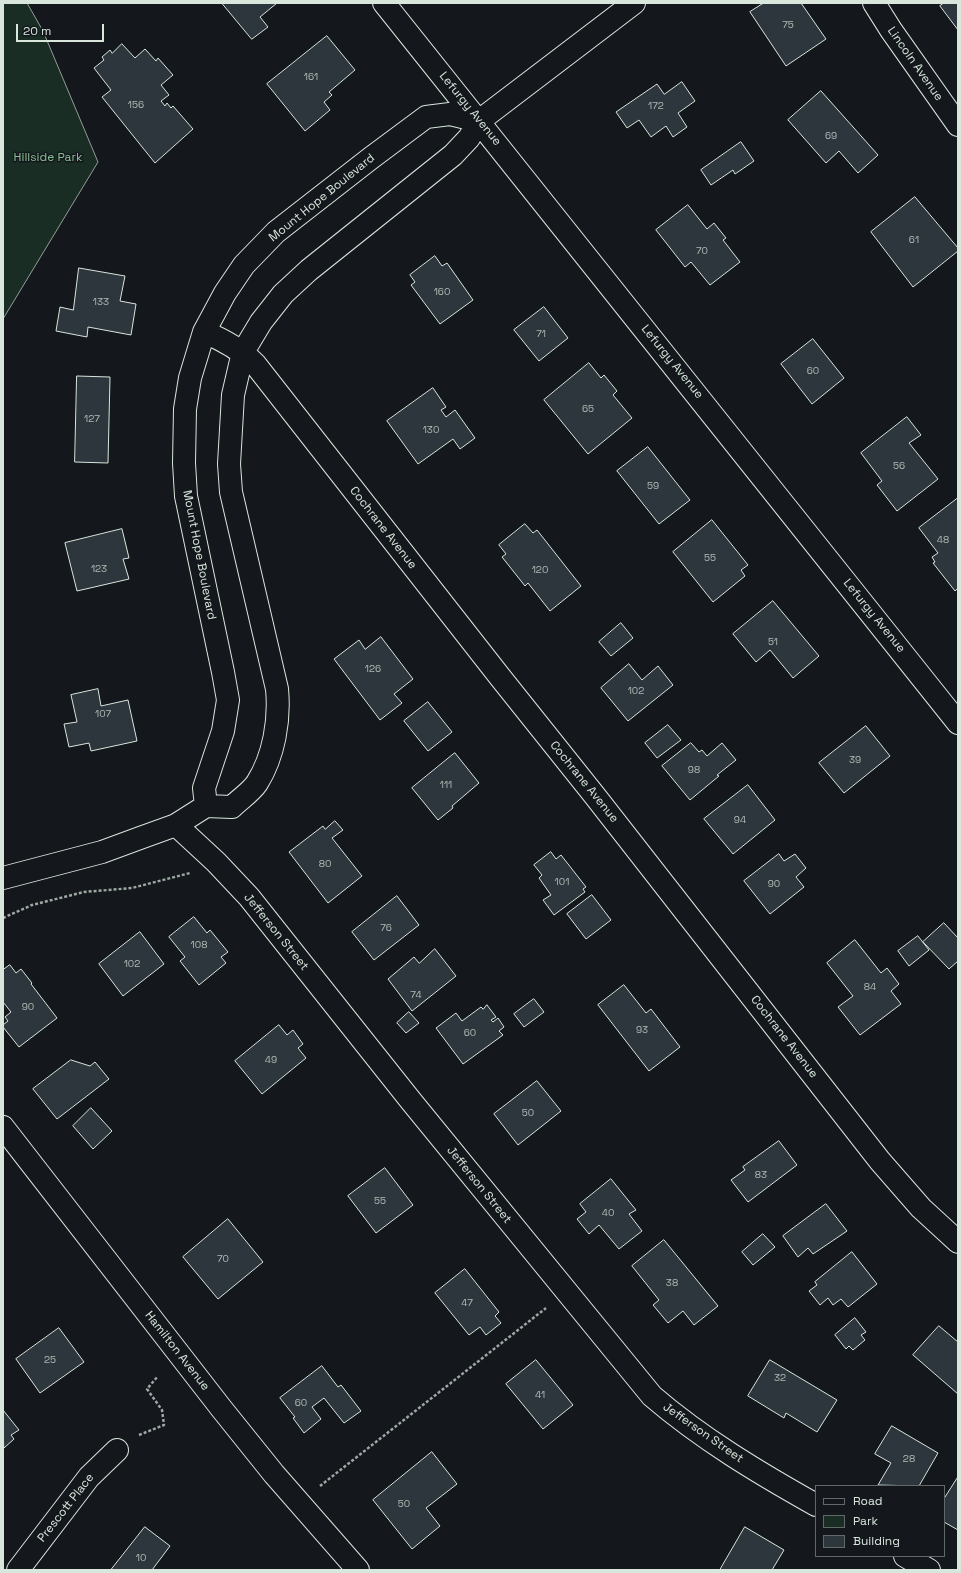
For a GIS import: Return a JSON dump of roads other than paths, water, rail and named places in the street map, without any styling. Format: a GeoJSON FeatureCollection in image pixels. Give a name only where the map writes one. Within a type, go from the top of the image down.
{"type":"FeatureCollection","features":[{"type":"Feature","properties":{"kind":"street","name":"Lefurgy Avenue"},"geometry":{"type":"LineString","coordinates":[[384,3],[958,723]]}},
{"type":"Feature","properties":{"kind":"street"},"geometry":{"type":"LineString","coordinates":[[3,878],[102,852],[176,826],[206,806],[232,807],[257,784],[271,753],[278,719],[277,689],[231,492],[229,464],[233,395],[244,352],[261,322],[283,294],[309,270],[453,156],[469,138],[479,121],[634,3]]}},
{"type":"Feature","properties":{"kind":"street","name":"Lincoln Avenue"},"geometry":{"type":"LineString","coordinates":[[874,3],[891,30],[958,125]]}},
{"type":"Feature","properties":{"kind":"street","name":"Mount Hope Boulevard"},"geometry":{"type":"LineString","coordinates":[[206,806],[204,788],[223,731],[228,700],[186,496],[184,463],[185,409],[190,378],[204,332],[225,293],[244,265],[276,232],[371,158],[426,117],[450,114],[479,121]]}},
{"type":"Feature","properties":{"kind":"street","name":"Cochrane Avenue"},"geometry":{"type":"LineString","coordinates":[[204,332],[223,339],[244,352],[255,364],[500,677],[604,807],[880,1161],[921,1208],[958,1242]]}},
{"type":"Feature","properties":{"kind":"street","name":"Jefferson Street"},"geometry":{"type":"LineString","coordinates":[[176,826],[216,862],[248,897],[566,1292],[652,1396],[676,1417],[703,1435],[789,1490],[815,1504]]}},
{"type":"Feature","properties":{"kind":"street","name":"Hamilton Avenue"},"geometry":{"type":"LineString","coordinates":[[3,1127],[221,1408],[358,1570]]}},
{"type":"Feature","properties":{"kind":"street","name":"Prescott Place"},"geometry":{"type":"LineString","coordinates":[[18,1570],[89,1476],[118,1450]]}},
{"type":"Feature","properties":{"kind":"street"},"geometry":{"type":"LineString","coordinates":[[907,1557],[929,1570]]}},
{"type":"Feature","properties":{"kind":"park label","name":"Hillside Park"},"geometry":{"type":"Point","coordinates":[48,158]}}]}
